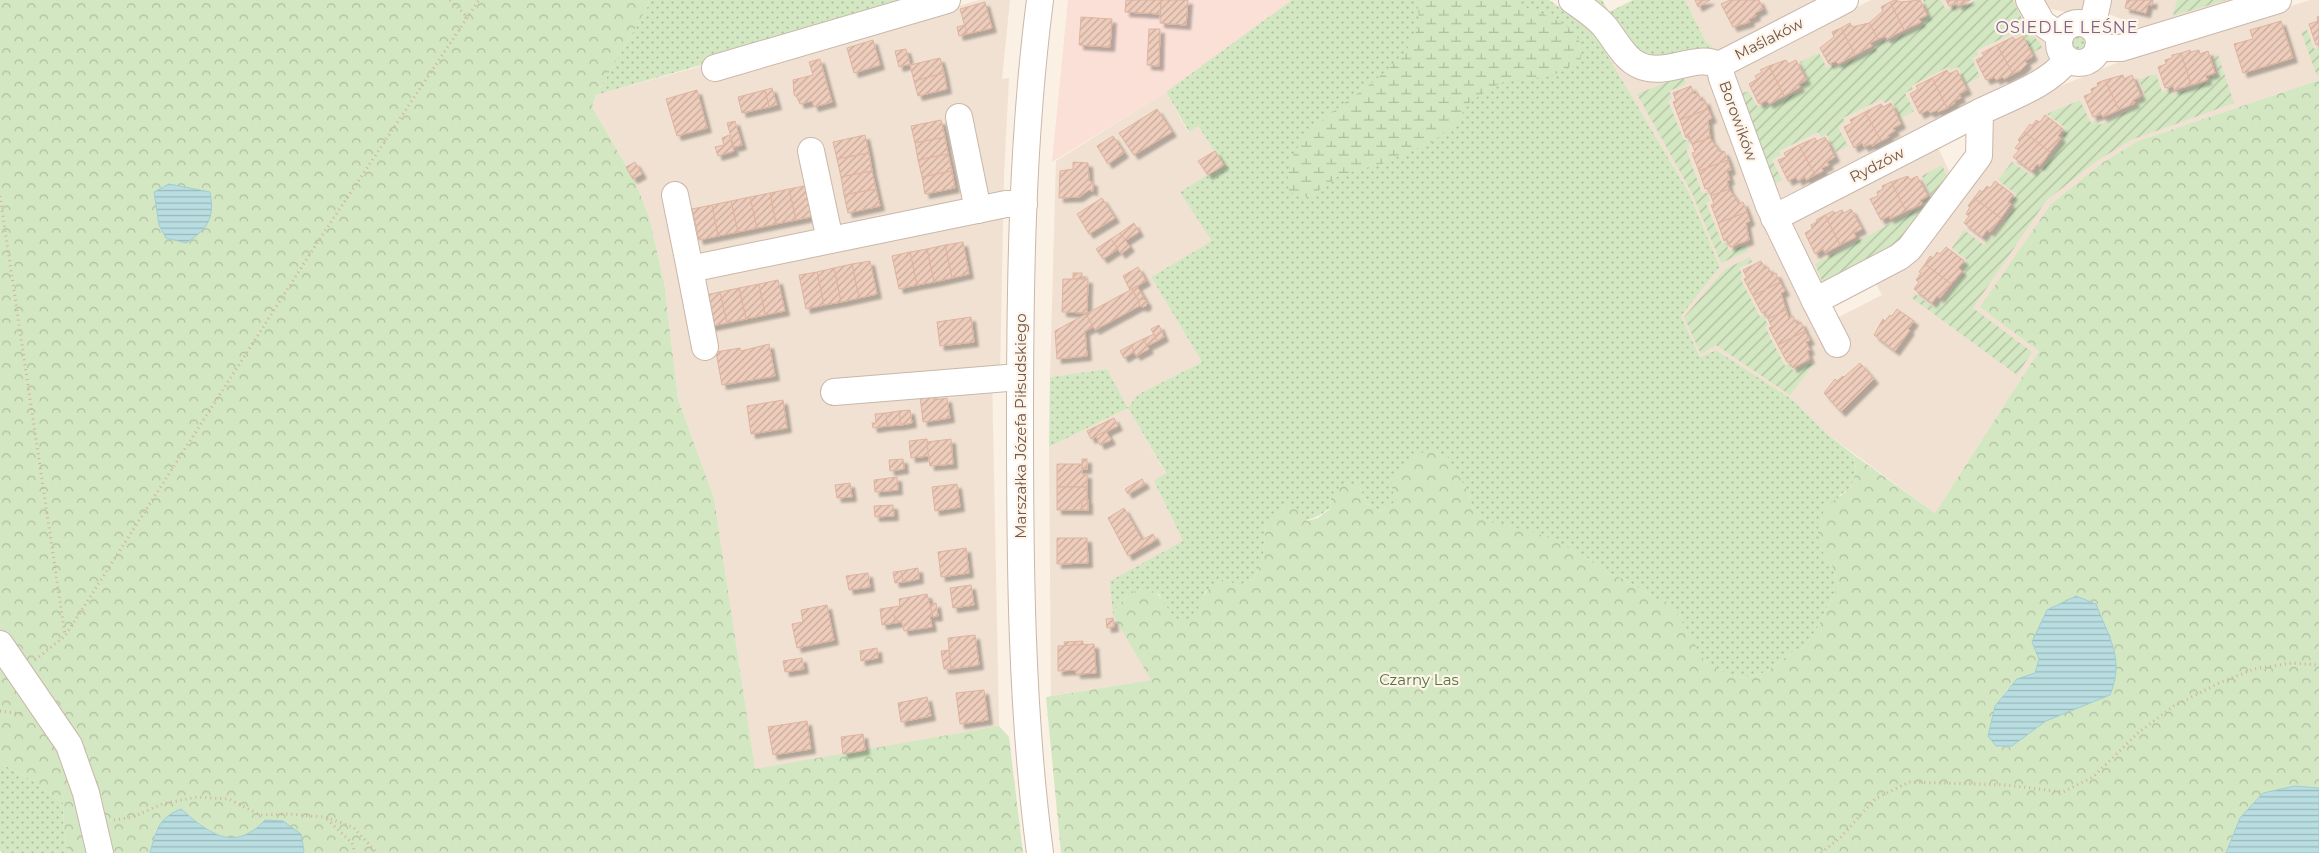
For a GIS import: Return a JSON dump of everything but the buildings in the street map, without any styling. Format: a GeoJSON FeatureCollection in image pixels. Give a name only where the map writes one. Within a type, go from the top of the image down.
{"type":"FeatureCollection","features":[{"type":"Feature","properties":{"kind":"street"},"geometry":{"type":"LineString","coordinates":[[715,68],[947,0]]}},
{"type":"Feature","properties":{"kind":"street","name":"Marszałka Józefa Piłsudskiego"},"geometry":{"type":"LineString","coordinates":[[1040,0],[1028,109],[1020,377],[1024,666],[1030,768],[1040,853]]}},
{"type":"Feature","properties":{"kind":"street","name":"Borowików"},"geometry":{"type":"LineString","coordinates":[[1572,0],[1604,26],[1627,57],[1639,65],[1649,69],[1710,60],[1720,65],[1722,78],[1774,218],[1837,344]]}},
{"type":"Feature","properties":{"kind":"street","name":"Maślaków"},"geometry":{"type":"LineString","coordinates":[[1720,65],[1844,0]]}},
{"type":"Feature","properties":{"kind":"street"},"geometry":{"type":"LineString","coordinates":[[2029,0],[2042,23],[2080,64],[2094,56],[2098,0]]}},
{"type":"Feature","properties":{"kind":"street"},"geometry":{"type":"LineString","coordinates":[[1815,301],[1881,267],[1909,250],[1978,156],[1980,112],[2058,70],[2069,26],[2077,23],[2095,38],[2121,48],[2252,4],[2278,0]]}},
{"type":"Feature","properties":{"kind":"street","name":"Rydzów"},"geometry":{"type":"LineString","coordinates":[[1774,218],[1980,112]]}},
{"type":"Feature","properties":{"kind":"street"},"geometry":{"type":"LineString","coordinates":[[959,117],[978,210]]}},
{"type":"Feature","properties":{"kind":"street"},"geometry":{"type":"LineString","coordinates":[[811,151],[830,240]]}},
{"type":"Feature","properties":{"kind":"street"},"geometry":{"type":"LineString","coordinates":[[675,195],[705,347]]}},
{"type":"Feature","properties":{"kind":"street"},"geometry":{"type":"LineString","coordinates":[[690,269],[1006,204],[1024,204]]}},
{"type":"Feature","properties":{"kind":"street"},"geometry":{"type":"LineString","coordinates":[[834,392],[1020,377]]}},
{"type":"Feature","properties":{"kind":"street"},"geometry":{"type":"LineString","coordinates":[[0,644],[21,671],[69,746],[86,793],[100,853]]}},
{"type":"Feature","properties":{"kind":"path"},"geometry":{"type":"LineString","coordinates":[[450,0],[468,18]]}},
{"type":"Feature","properties":{"kind":"path"},"geometry":{"type":"LineString","coordinates":[[21,671],[65,636],[317,243],[479,0]]}},
{"type":"Feature","properties":{"kind":"path"},"geometry":{"type":"LineString","coordinates":[[0,196],[65,636]]}},
{"type":"Feature","properties":{"kind":"path"},"geometry":{"type":"LineString","coordinates":[[1821,853],[1841,837],[1875,799],[1909,782],[2006,785],[2063,792],[2093,777],[2139,732],[2174,706],[2217,684],[2254,669],[2291,663],[2319,665]]}},
{"type":"Feature","properties":{"kind":"path"},"geometry":{"type":"LineString","coordinates":[[108,820],[133,817],[162,804],[197,797],[229,799],[260,815],[325,816],[353,827],[377,853]]}},
{"type":"Feature","properties":{"kind":"path"},"geometry":{"type":"LineString","coordinates":[[325,816],[352,843],[355,853]]}},
{"type":"Feature","properties":{"kind":"shaded area"},"geometry":{"type":"Polygon","coordinates":[[[980,0],[1010,0],[1002,79],[1009,78],[1004,175],[1000,374],[992,374],[999,726],[755,770],[714,498],[678,399],[664,282],[649,217],[635,181],[592,107],[596,95],[709,64],[826,42],[980,0]]]}},
{"type":"Feature","properties":{"kind":"shaded area"},"geometry":{"type":"Polygon","coordinates":[[[1068,0],[1292,0],[1168,91],[1052,162],[1068,0]]]}},
{"type":"Feature","properties":{"kind":"shaded area"},"geometry":{"type":"Polygon","coordinates":[[[1685,0],[1829,0],[1719,51],[1706,42],[1685,0]]]}},
{"type":"Feature","properties":{"kind":"shaded area"},"geometry":{"type":"Polygon","coordinates":[[[1871,0],[2017,0],[2032,28],[2044,42],[2050,59],[2046,66],[1782,203],[1732,75],[1736,69],[1871,0]]]}},
{"type":"Feature","properties":{"kind":"shaded area"},"geometry":{"type":"Polygon","coordinates":[[[2036,0],[2089,0],[2087,8],[2069,13],[2039,6],[2036,0]]]}},
{"type":"Feature","properties":{"kind":"shaded area"},"geometry":{"type":"Polygon","coordinates":[[[2107,0],[2236,0],[2144,29],[2105,12],[2107,0]]]}},
{"type":"Feature","properties":{"kind":"shaded area"},"geometry":{"type":"Polygon","coordinates":[[[2310,0],[2319,0],[2319,80],[2138,141],[2102,163],[2051,204],[2039,351],[1935,513],[1826,433],[1793,400],[1716,350],[1700,357],[1681,316],[1720,267],[1689,193],[1593,31],[1706,68],[1831,321],[1882,295],[1875,282],[1992,119],[2029,99],[2141,53],[2310,0]]]}},
{"type":"Feature","properties":{"kind":"shaded area"},"geometry":{"type":"Polygon","coordinates":[[[1166,92],[1188,132],[1198,126],[1224,165],[1213,241],[1151,277],[1202,362],[1137,395],[1128,408],[1107,369],[1050,377],[1056,161],[1166,92]]]}},
{"type":"Feature","properties":{"kind":"shaded area"},"geometry":{"type":"Polygon","coordinates":[[[1937,146],[1954,181],[1904,247],[1820,287],[1788,224],[1937,146]]]}},
{"type":"Feature","properties":{"kind":"shaded area"},"geometry":{"type":"Polygon","coordinates":[[[1128,408],[1166,474],[1154,481],[1183,541],[1114,616],[1152,680],[1051,696],[1049,447],[1128,408]]]}},
{"type":"Feature","properties":{"kind":"green space"},"geometry":{"type":"Polygon","coordinates":[[[0,0],[649,0],[647,8],[596,95],[592,107],[635,181],[649,217],[664,282],[678,399],[714,498],[755,769],[999,726],[1009,737],[1023,853],[303,853],[304,851],[265,820],[254,830],[243,836],[232,838],[212,832],[180,809],[156,830],[150,853],[69,853],[64,835],[63,803],[28,778],[0,763],[0,0]]]}},
{"type":"Feature","properties":{"kind":"green space"},"geometry":{"type":"Polygon","coordinates":[[[649,0],[929,0],[596,95],[647,8],[649,0]]]}},
{"type":"Feature","properties":{"kind":"green space"},"geometry":{"type":"Polygon","coordinates":[[[1292,0],[1549,0],[1593,31],[1689,193],[1720,267],[1681,316],[1700,357],[1716,350],[1793,400],[1826,433],[1854,455],[1856,470],[1851,488],[1840,495],[1820,547],[1832,566],[1838,585],[1817,629],[1803,648],[1794,651],[1766,672],[1744,678],[1728,675],[1705,662],[1667,602],[1656,599],[1626,580],[1604,572],[1586,557],[1487,521],[1473,508],[1465,486],[1395,502],[1381,511],[1367,504],[1359,486],[1331,496],[1330,508],[1315,517],[1300,522],[1266,523],[1263,560],[1253,579],[1238,586],[1225,579],[1205,592],[1199,611],[1190,622],[1175,621],[1159,594],[1143,593],[1126,597],[1113,615],[1110,581],[1183,541],[1154,481],[1166,473],[1128,408],[1137,395],[1202,362],[1151,277],[1212,241],[1180,192],[1224,165],[1198,126],[1189,132],[1166,92],[1292,0]]]}},
{"type":"Feature","properties":{"kind":"green space"},"geometry":{"type":"Polygon","coordinates":[[[1416,0],[1509,0],[1558,21],[1574,33],[1580,41],[1582,50],[1580,61],[1552,76],[1504,82],[1493,87],[1470,102],[1457,121],[1434,141],[1381,164],[1340,175],[1310,197],[1299,197],[1289,191],[1291,163],[1305,138],[1329,116],[1383,74],[1405,52],[1417,28],[1416,0]]]}},
{"type":"Feature","properties":{"kind":"green space"},"geometry":{"type":"Polygon","coordinates":[[[1585,0],[1602,0],[1609,12],[1633,0],[1685,0],[1706,42],[1719,51],[1712,54],[1646,61],[1585,0]]]}},
{"type":"Feature","properties":{"kind":"green space"},"geometry":{"type":"Polygon","coordinates":[[[1923,0],[1941,0],[1946,10],[1955,6],[1957,10],[1977,0],[2013,0],[2027,29],[2040,43],[2042,48],[2033,52],[2022,34],[2016,37],[2014,33],[1977,50],[1978,55],[1972,58],[1980,77],[1966,84],[1958,67],[1950,70],[1948,67],[1911,86],[1913,89],[1905,93],[1914,111],[1901,118],[1891,100],[1885,103],[1882,99],[1843,118],[1845,122],[1838,127],[1848,146],[1836,152],[1826,134],[1821,137],[1818,132],[1779,151],[1781,155],[1772,160],[1782,180],[1774,184],[1741,94],[1748,91],[1758,107],[1766,104],[1767,107],[1804,89],[1802,85],[1809,81],[1800,62],[1819,53],[1827,68],[1834,65],[1835,68],[1875,49],[1875,45],[1884,40],[1886,43],[1924,24],[1923,19],[1930,16],[1923,0]]]}},
{"type":"Feature","properties":{"kind":"green space"},"geometry":{"type":"Polygon","coordinates":[[[2177,0],[2226,0],[2173,16],[2177,0]]]}},
{"type":"Feature","properties":{"kind":"green space"},"geometry":{"type":"Polygon","coordinates":[[[2074,30],[2080,30],[2089,34],[2089,54],[2078,58],[2066,48],[2066,38],[2074,30]]]}},
{"type":"Feature","properties":{"kind":"green space"},"geometry":{"type":"Polygon","coordinates":[[[2307,30],[2314,49],[2319,48],[2319,75],[2317,76],[2301,32],[2307,30]]]}},
{"type":"Feature","properties":{"kind":"green space"},"geometry":{"type":"Polygon","coordinates":[[[2218,55],[2234,103],[2131,140],[2095,162],[2046,201],[1973,308],[2032,352],[2017,375],[1912,298],[1915,294],[1934,308],[1938,303],[1941,304],[1966,271],[1962,268],[1967,260],[1952,248],[1964,230],[1984,245],[1989,237],[1993,238],[2016,205],[2012,201],[2017,195],[1998,180],[2012,162],[2032,176],[2037,170],[2040,172],[2065,138],[2062,135],[2066,128],[2047,114],[2080,100],[2091,123],[2097,120],[2100,125],[2140,105],[2139,101],[2146,97],[2139,79],[2156,74],[2162,92],[2170,90],[2172,95],[2210,81],[2210,77],[2219,74],[2213,56],[2218,55]]]}},
{"type":"Feature","properties":{"kind":"green space"},"geometry":{"type":"Polygon","coordinates":[[[1683,76],[1686,84],[1669,91],[1672,98],[1668,101],[1684,140],[1687,140],[1689,148],[1686,149],[1702,193],[1707,193],[1710,201],[1706,203],[1722,243],[1726,243],[1729,251],[1745,245],[1748,251],[1721,263],[1692,193],[1637,94],[1683,76]]]}},
{"type":"Feature","properties":{"kind":"green space","name":"Czarny Las"},"geometry":{"type":"Polygon","coordinates":[[[2319,80],[2319,788],[2295,786],[2240,818],[2226,853],[1061,853],[1046,697],[1151,680],[1113,615],[1125,598],[1137,591],[1150,591],[1162,599],[1175,620],[1190,621],[1206,592],[1216,583],[1225,579],[1238,586],[1253,579],[1263,560],[1266,523],[1274,513],[1284,506],[1299,509],[1307,521],[1318,518],[1330,509],[1331,496],[1344,484],[1359,486],[1367,504],[1381,511],[1395,502],[1391,480],[1412,457],[1429,450],[1447,456],[1465,486],[1473,508],[1487,521],[1534,532],[1554,540],[1586,557],[1604,572],[1626,580],[1656,599],[1668,602],[1680,618],[1705,662],[1728,675],[1744,678],[1766,672],[1794,651],[1803,648],[1817,629],[1838,585],[1832,566],[1820,547],[1818,530],[1823,509],[1851,488],[1856,470],[1854,455],[1935,513],[2039,351],[1980,307],[2051,204],[2102,163],[2138,141],[2319,80]],[[2039,659],[2035,673],[2014,683],[2002,697],[1997,705],[1988,736],[2012,746],[2046,721],[2110,695],[2039,659]]]}},
{"type":"Feature","properties":{"kind":"green space"},"geometry":{"type":"Polygon","coordinates":[[[1942,165],[1950,182],[1901,244],[1822,281],[1815,264],[1925,205],[1924,201],[1931,196],[1922,176],[1942,165]]]}},
{"type":"Feature","properties":{"kind":"green space"},"geometry":{"type":"Polygon","coordinates":[[[1750,257],[1752,262],[1739,268],[1743,276],[1740,278],[1760,317],[1763,316],[1768,325],[1765,327],[1785,366],[1789,364],[1794,372],[1809,363],[1813,365],[1790,395],[1716,345],[1701,354],[1684,317],[1724,270],[1750,257]]]}},
{"type":"Feature","properties":{"kind":"green space"},"geometry":{"type":"Polygon","coordinates":[[[1107,369],[1128,408],[1049,447],[1050,377],[1107,369]]]}},
{"type":"Feature","properties":{"kind":"green space"},"geometry":{"type":"Polygon","coordinates":[[[0,763],[28,778],[63,803],[64,835],[69,853],[4,853],[0,851],[0,763]]]}},
{"type":"Feature","properties":{"kind":"water"},"geometry":{"type":"Polygon","coordinates":[[[169,184],[210,192],[211,209],[208,222],[200,233],[186,243],[166,238],[159,225],[154,192],[169,184]]]}},
{"type":"Feature","properties":{"kind":"water"},"geometry":{"type":"Polygon","coordinates":[[[2076,596],[2096,604],[2114,649],[2116,670],[2110,695],[2046,721],[2012,746],[1996,746],[1988,736],[1995,706],[2017,679],[2035,673],[2039,659],[2032,642],[2047,610],[2076,596]]]}},
{"type":"Feature","properties":{"kind":"water"},"geometry":{"type":"Polygon","coordinates":[[[2295,786],[2319,788],[2319,853],[2226,853],[2240,818],[2263,793],[2295,786]]]}},
{"type":"Feature","properties":{"kind":"water"},"geometry":{"type":"Polygon","coordinates":[[[181,809],[212,832],[232,838],[243,836],[254,830],[265,820],[283,821],[301,834],[304,851],[303,853],[150,853],[159,826],[167,817],[181,809]]]}},
{"type":"Feature","properties":{"kind":"district","name":"OSIEDLE LEŚNE"},"geometry":{"type":"Point","coordinates":[2067,27]}}]}
